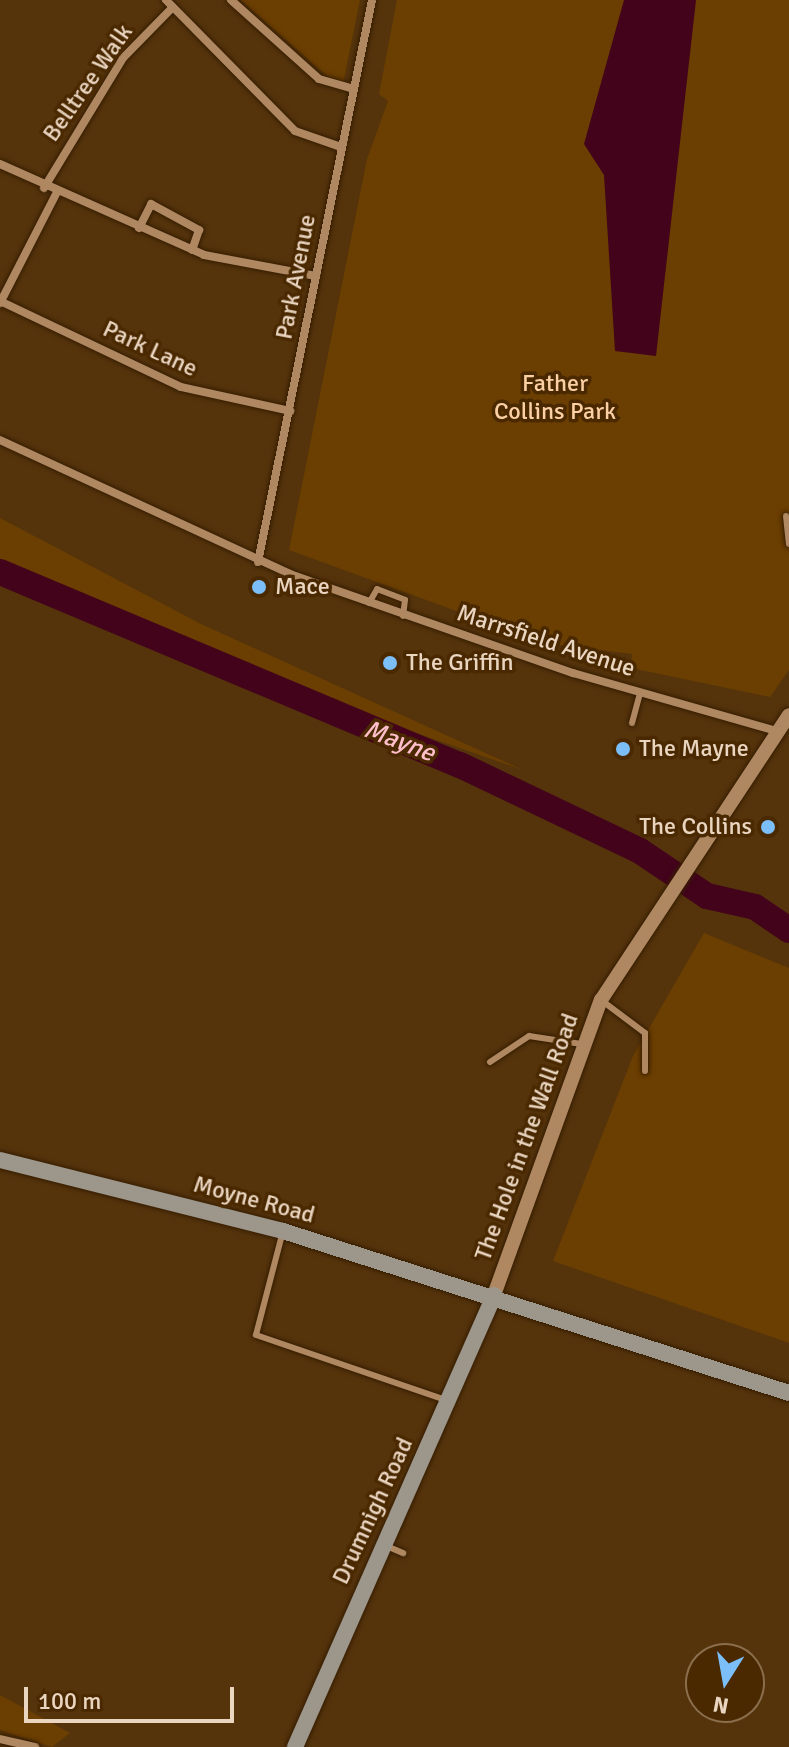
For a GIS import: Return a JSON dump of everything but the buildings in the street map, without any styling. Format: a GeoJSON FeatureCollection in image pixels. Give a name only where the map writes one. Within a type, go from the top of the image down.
{"type":"FeatureCollection","features":[{"type":"Feature","properties":{"kind":"main road","name":"Moyne Road"},"geometry":{"type":"LineString","coordinates":[[0,1160],[283,1231],[494,1295],[789,1393]]}},
{"type":"Feature","properties":{"kind":"main road","name":"Drumnigh Road"},"geometry":{"type":"LineString","coordinates":[[295,1747],[380,1543],[452,1402],[494,1295]]}},
{"type":"Feature","properties":{"kind":"street"},"geometry":{"type":"LineString","coordinates":[[231,0],[319,79],[353,89]]}},
{"type":"Feature","properties":{"kind":"street","name":"Park Avenue"},"geometry":{"type":"LineString","coordinates":[[258,562],[372,0]]}},
{"type":"Feature","properties":{"kind":"street"},"geometry":{"type":"LineString","coordinates":[[170,3],[295,131],[341,147]]}},
{"type":"Feature","properties":{"kind":"street","name":"Belltree Walk"},"geometry":{"type":"LineString","coordinates":[[44,188],[123,58],[170,3]]}},
{"type":"Feature","properties":{"kind":"street"},"geometry":{"type":"LineString","coordinates":[[0,164],[56,194],[192,250],[316,276]]}},
{"type":"Feature","properties":{"kind":"street"},"geometry":{"type":"LineString","coordinates":[[0,302],[56,194]]}},
{"type":"Feature","properties":{"kind":"street"},"geometry":{"type":"LineString","coordinates":[[139,228],[151,204],[199,230],[192,250]]}},
{"type":"Feature","properties":{"kind":"street","name":"Park Lane"},"geometry":{"type":"LineString","coordinates":[[0,302],[181,387],[290,411]]}},
{"type":"Feature","properties":{"kind":"street","name":"Marrsfield Avenue"},"geometry":{"type":"LineString","coordinates":[[0,440],[258,562],[403,616],[640,693],[783,732]]}},
{"type":"Feature","properties":{"kind":"street","name":"The Hole in the Wall Road"},"geometry":{"type":"LineString","coordinates":[[494,1295],[581,1044],[601,1000],[655,909],[783,732],[789,715]]}},
{"type":"Feature","properties":{"kind":"street"},"geometry":{"type":"LineString","coordinates":[[0,1739],[33,1747]]}},
{"type":"Feature","properties":{"kind":"lane"},"geometry":{"type":"LineString","coordinates":[[786,516],[789,544]]}},
{"type":"Feature","properties":{"kind":"lane"},"geometry":{"type":"LineString","coordinates":[[369,603],[377,589],[405,600],[403,616]]}},
{"type":"Feature","properties":{"kind":"lane"},"geometry":{"type":"LineString","coordinates":[[632,723],[640,693]]}},
{"type":"Feature","properties":{"kind":"lane"},"geometry":{"type":"LineString","coordinates":[[601,1000],[645,1033],[645,1071]]}},
{"type":"Feature","properties":{"kind":"lane"},"geometry":{"type":"LineString","coordinates":[[490,1062],[529,1036],[581,1044]]}},
{"type":"Feature","properties":{"kind":"lane"},"geometry":{"type":"LineString","coordinates":[[283,1231],[256,1335],[452,1402]]}},
{"type":"Feature","properties":{"kind":"lane"},"geometry":{"type":"LineString","coordinates":[[380,1543],[403,1553]]}},
{"type":"Feature","properties":{"kind":"green space"},"geometry":{"type":"Polygon","coordinates":[[[241,0],[360,0],[342,89],[241,0]]]}},
{"type":"Feature","properties":{"kind":"green space","name":"Father Collins Park"},"geometry":{"type":"Polygon","coordinates":[[[397,0],[789,0],[789,670],[770,697],[631,668],[632,654],[544,643],[289,550],[367,159],[388,101],[379,94],[397,0]]]}},
{"type":"Feature","properties":{"kind":"green space"},"geometry":{"type":"Polygon","coordinates":[[[0,518],[201,624],[523,770],[203,659],[0,566],[0,518]]]}},
{"type":"Feature","properties":{"kind":"green space"},"geometry":{"type":"Polygon","coordinates":[[[704,933],[789,968],[789,1343],[553,1261],[633,1056],[704,933]]]}},
{"type":"Feature","properties":{"kind":"green space"},"geometry":{"type":"Polygon","coordinates":[[[0,1695],[70,1733],[52,1747],[0,1730],[0,1695]]]}},
{"type":"Feature","properties":{"kind":"shaded area"},"geometry":{"type":"Polygon","coordinates":[[[624,0],[696,0],[656,356],[615,351],[604,175],[584,144],[624,0]]]}},
{"type":"Feature","properties":{"kind":"waterway","name":"Mayne"},"geometry":{"type":"LineString","coordinates":[[0,572],[460,765],[640,851],[707,896],[755,907],[789,930]]}},
{"type":"Feature","properties":{"kind":"place","name":"Mace"},"geometry":{"type":"Point","coordinates":[259,587]}},
{"type":"Feature","properties":{"kind":"place","name":"The Griffin"},"geometry":{"type":"Point","coordinates":[390,663]}},
{"type":"Feature","properties":{"kind":"place","name":"The Mayne"},"geometry":{"type":"Point","coordinates":[623,749]}},
{"type":"Feature","properties":{"kind":"place","name":"The Collins"},"geometry":{"type":"Point","coordinates":[768,827]}}]}
